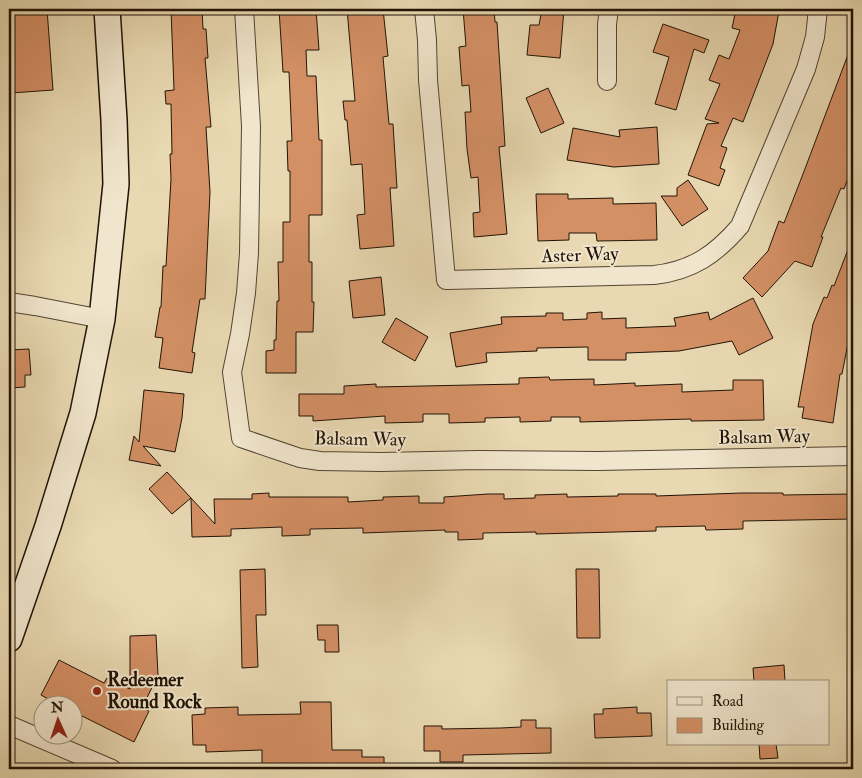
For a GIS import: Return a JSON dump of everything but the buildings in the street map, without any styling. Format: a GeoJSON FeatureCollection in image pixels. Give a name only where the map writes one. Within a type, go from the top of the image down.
{"type":"FeatureCollection","features":[{"type":"Feature","properties":{"kind":"main road"},"geometry":{"type":"LineString","coordinates":[[9,639],[48,526],[83,413],[102,319],[116,184],[107,9]]}},
{"type":"Feature","properties":{"kind":"street","name":"Balsam Way"},"geometry":{"type":"LineString","coordinates":[[244,9],[251,126],[249,253],[246,293],[232,372],[241,438],[300,458],[320,461],[598,461],[853,456]]}},
{"type":"Feature","properties":{"kind":"street","name":"Aster Way"},"geometry":{"type":"LineString","coordinates":[[424,9],[428,80],[446,280],[654,275],[665,274],[687,267],[707,257],[725,243],[740,226],[806,69],[815,37],[818,9]]}},
{"type":"Feature","properties":{"kind":"street"},"geometry":{"type":"LineString","coordinates":[[607,80],[607,24],[609,9]]}},
{"type":"Feature","properties":{"kind":"street"},"geometry":{"type":"LineString","coordinates":[[9,302],[102,319]]}},
{"type":"Feature","properties":{"kind":"street"},"geometry":{"type":"LineString","coordinates":[[9,725],[112,769]]}},
{"type":"Feature","properties":{"kind":"place","name":"Redeemer Round Rock"},"geometry":{"type":"Point","coordinates":[97,691]}}]}
